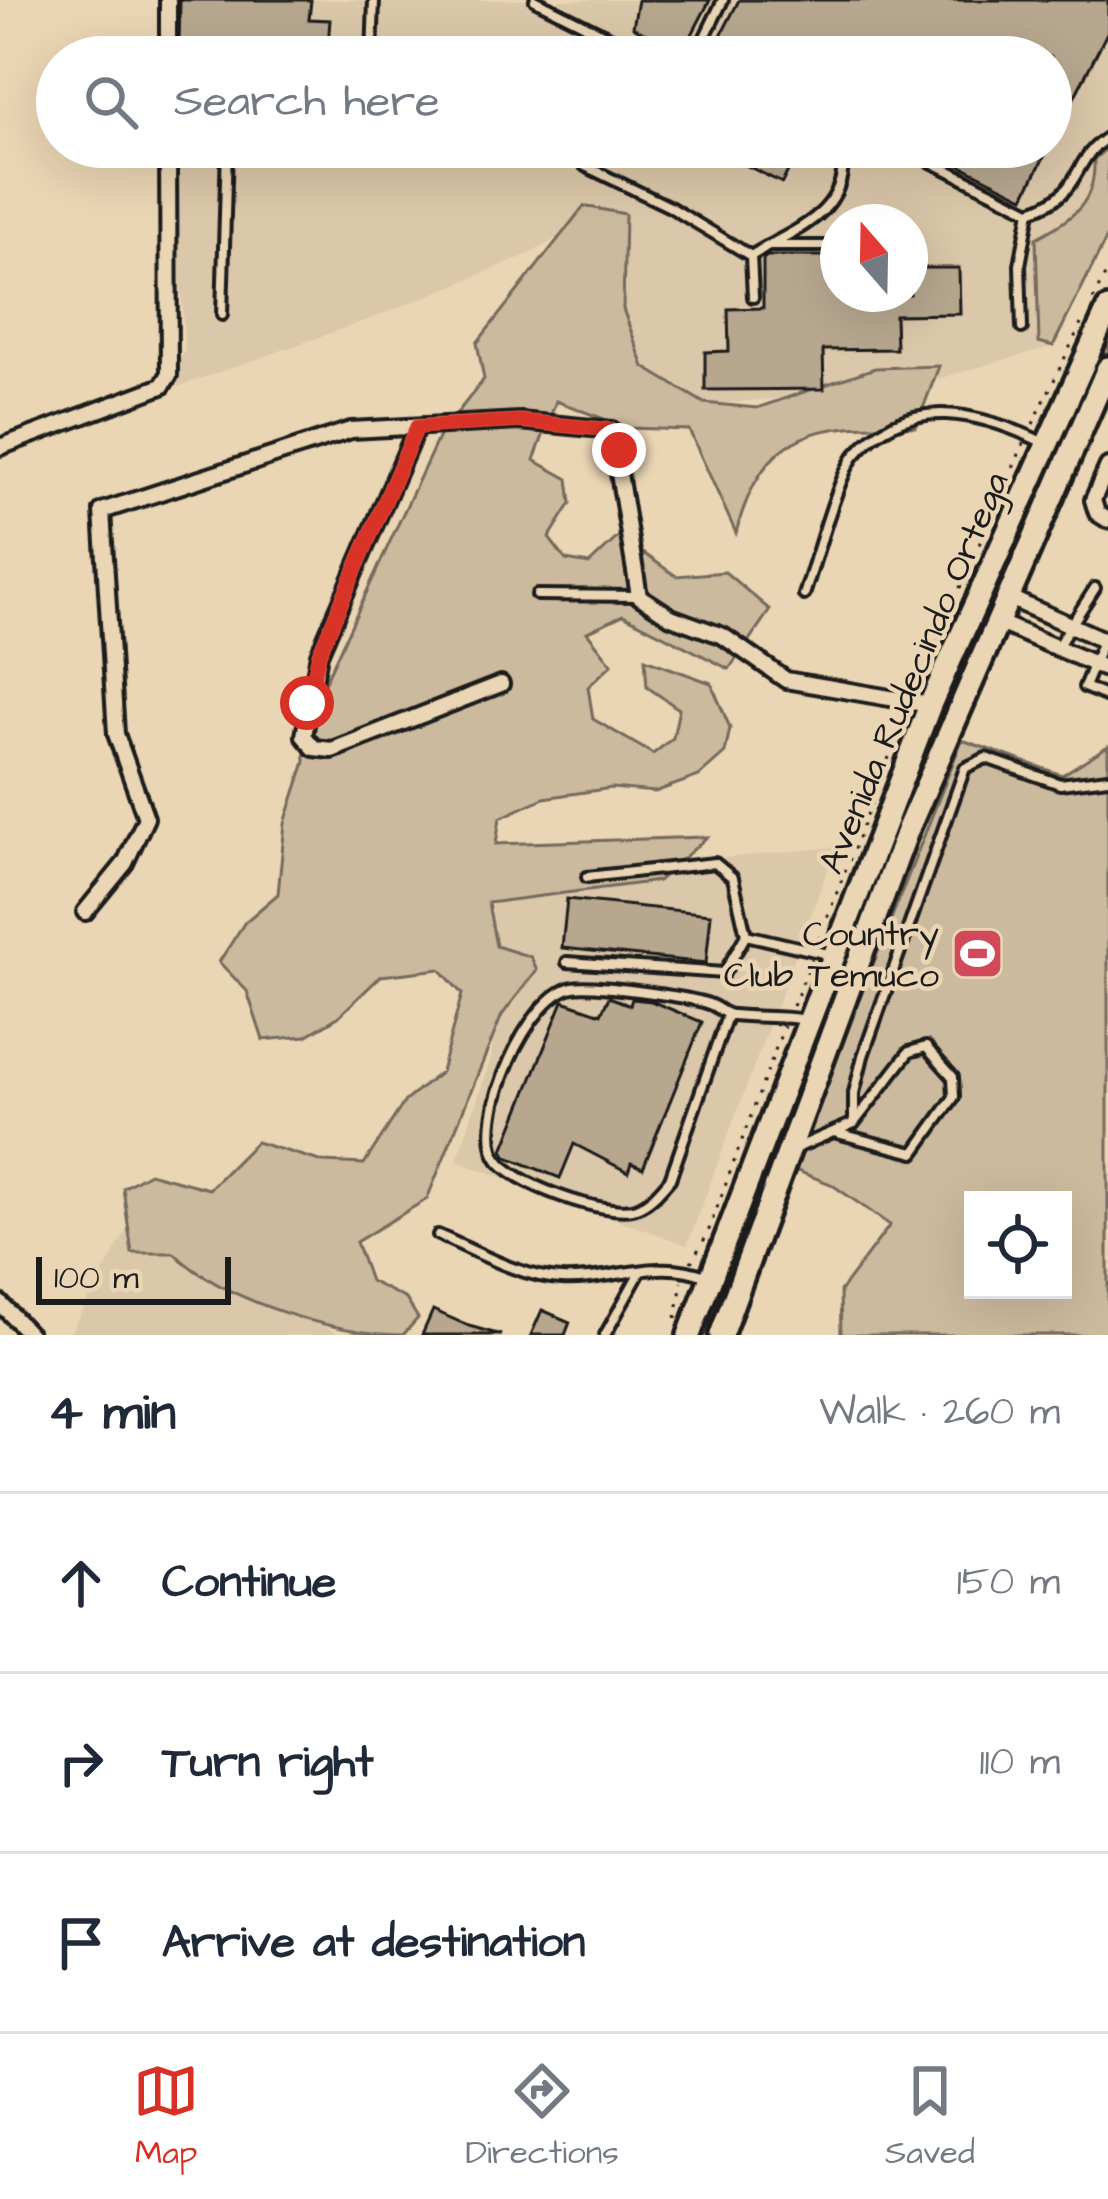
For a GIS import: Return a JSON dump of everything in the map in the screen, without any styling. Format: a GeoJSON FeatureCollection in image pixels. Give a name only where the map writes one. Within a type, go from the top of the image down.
{"type":"FeatureCollection","features":[{"type":"Feature","properties":{"kind":"main road","name":"Avenida Rudecindo Ortega"},"geometry":{"type":"LineString","coordinates":[[689,1335],[929,705],[1108,309]]}},
{"type":"Feature","properties":{"kind":"main road","name":"Avenida Rudecindo Ortega"},"geometry":{"type":"LineString","coordinates":[[721,1335],[907,831],[1005,596],[1108,368]]}},
{"type":"Feature","properties":{"kind":"street"},"geometry":{"type":"LineString","coordinates":[[168,0],[168,36]]}},
{"type":"Feature","properties":{"kind":"street"},"geometry":{"type":"LineString","coordinates":[[0,447],[162,386],[169,375],[168,168]]}},
{"type":"Feature","properties":{"kind":"street"},"geometry":{"type":"LineString","coordinates":[[86,912],[125,863],[146,818],[116,734],[101,511],[351,430],[520,421],[612,430],[639,596],[671,616],[723,636],[786,680],[929,705]]}},
{"type":"Feature","properties":{"kind":"street"},"geometry":{"type":"LineString","coordinates":[[417,427],[319,654],[304,736],[314,748],[332,750],[501,683]]}},
{"type":"Feature","properties":{"kind":"street"},"geometry":{"type":"LineString","coordinates":[[1108,466],[1093,500],[1097,513],[1108,520]]}},
{"type":"Feature","properties":{"kind":"street"},"geometry":{"type":"LineString","coordinates":[[1005,596],[1106,641]]}},
{"type":"Feature","properties":{"kind":"street"},"geometry":{"type":"LineString","coordinates":[[995,621],[1101,667]]}},
{"type":"Feature","properties":{"kind":"street"},"geometry":{"type":"LineString","coordinates":[[3,1314],[30,1335]]}},
{"type":"Feature","properties":{"kind":"lane"},"geometry":{"type":"LineString","coordinates":[[373,36],[374,0]]}},
{"type":"Feature","properties":{"kind":"lane"},"geometry":{"type":"LineString","coordinates":[[536,0],[607,36]]}},
{"type":"Feature","properties":{"kind":"lane"},"geometry":{"type":"LineString","coordinates":[[705,36],[723,0]]}},
{"type":"Feature","properties":{"kind":"lane"},"geometry":{"type":"LineString","coordinates":[[586,26],[589,36]]}},
{"type":"Feature","properties":{"kind":"lane"},"geometry":{"type":"LineString","coordinates":[[1030,211],[1066,194],[1095,145],[1108,137]]}},
{"type":"Feature","properties":{"kind":"lane"},"geometry":{"type":"LineString","coordinates":[[222,315],[226,168]]}},
{"type":"Feature","properties":{"kind":"lane"},"geometry":{"type":"LineString","coordinates":[[589,168],[670,207],[751,256]]}},
{"type":"Feature","properties":{"kind":"lane"},"geometry":{"type":"LineString","coordinates":[[751,256],[835,202],[843,186],[843,168]]}},
{"type":"Feature","properties":{"kind":"lane"},"geometry":{"type":"LineString","coordinates":[[943,168],[1030,211]]}},
{"type":"Feature","properties":{"kind":"lane"},"geometry":{"type":"LineString","coordinates":[[1022,328],[1020,265],[1030,211]]}},
{"type":"Feature","properties":{"kind":"lane"},"geometry":{"type":"LineString","coordinates":[[767,246],[820,246]]}},
{"type":"Feature","properties":{"kind":"lane"},"geometry":{"type":"LineString","coordinates":[[751,256],[753,297]]}},
{"type":"Feature","properties":{"kind":"lane"},"geometry":{"type":"LineString","coordinates":[[804,596],[854,456],[890,430],[919,418],[966,413],[1044,443]]}},
{"type":"Feature","properties":{"kind":"lane"},"geometry":{"type":"LineString","coordinates":[[1057,647],[1095,588]]}},
{"type":"Feature","properties":{"kind":"lane"},"geometry":{"type":"LineString","coordinates":[[537,595],[639,596]]}},
{"type":"Feature","properties":{"kind":"lane"},"geometry":{"type":"LineString","coordinates":[[1106,641],[1101,667],[1084,687],[1108,697]]}},
{"type":"Feature","properties":{"kind":"lane"},"geometry":{"type":"LineString","coordinates":[[854,1123],[863,1056],[965,768],[986,758],[1060,784],[1108,778]]}},
{"type":"Feature","properties":{"kind":"lane"},"geometry":{"type":"LineString","coordinates":[[567,962],[724,973],[746,934],[733,878],[715,863],[587,877]]}},
{"type":"Feature","properties":{"kind":"lane"},"geometry":{"type":"LineString","coordinates":[[746,934],[832,955]]}},
{"type":"Feature","properties":{"kind":"lane"},"geometry":{"type":"LineString","coordinates":[[728,1016],[670,1179],[656,1196],[635,1209],[611,1212],[516,1179],[497,1160],[490,1129],[532,1012],[574,986],[685,998],[714,1005],[728,1016],[808,1021]]}},
{"type":"Feature","properties":{"kind":"lane"},"geometry":{"type":"LineString","coordinates":[[791,1150],[854,1123],[909,1052],[926,1047],[953,1077],[954,1097],[914,1153],[838,1133]]}},
{"type":"Feature","properties":{"kind":"lane"},"geometry":{"type":"LineString","coordinates":[[438,1235],[553,1279],[688,1269],[710,1279]]}},
{"type":"Feature","properties":{"kind":"lane"},"geometry":{"type":"LineString","coordinates":[[605,1335],[641,1270]]}},
{"type":"Feature","properties":{"kind":"shaded area"},"geometry":{"type":"Polygon","coordinates":[[[175,0],[1108,0],[1108,235],[1053,346],[912,386],[628,412],[566,233],[527,255],[373,318],[177,387],[175,367],[185,351],[174,168],[1072,168],[1072,36],[174,36],[175,0]]]}},
{"type":"Feature","properties":{"kind":"shaded area"},"geometry":{"type":"Polygon","coordinates":[[[1108,147],[1108,235],[1053,346],[1039,342],[1036,238],[1079,208],[1091,188],[1094,159],[1108,147]]]}},
{"type":"Feature","properties":{"kind":"shaded area"},"geometry":{"type":"Polygon","coordinates":[[[584,206],[625,214],[623,309],[644,367],[704,403],[757,408],[875,368],[939,366],[916,427],[823,431],[779,452],[747,498],[736,533],[689,430],[628,428],[556,401],[534,460],[568,479],[571,503],[549,538],[566,560],[589,564],[619,536],[676,576],[725,572],[770,610],[729,669],[623,615],[587,632],[612,664],[588,687],[593,719],[653,754],[673,738],[679,709],[647,687],[645,659],[711,683],[730,728],[725,753],[699,776],[655,792],[612,788],[544,798],[500,818],[496,844],[707,837],[658,881],[488,903],[496,946],[531,957],[537,970],[502,1015],[427,1199],[356,1242],[370,1281],[406,1299],[418,1318],[403,1335],[346,1329],[250,1300],[174,1253],[132,1253],[123,1188],[149,1173],[209,1189],[256,1142],[323,1162],[364,1164],[405,1101],[441,1072],[462,994],[440,969],[381,976],[338,1017],[306,1036],[263,1040],[247,991],[219,962],[245,922],[278,894],[285,823],[305,762],[304,727],[439,436],[484,379],[477,343],[584,206]]]}},
{"type":"Feature","properties":{"kind":"shaded area"},"geometry":{"type":"Polygon","coordinates":[[[1108,333],[1108,359],[713,1335],[702,1335],[924,748],[1108,333]]]}},
{"type":"Feature","properties":{"kind":"shaded area","name":"Country Club Temuco"},"geometry":{"type":"Polygon","coordinates":[[[962,740],[1062,775],[1108,746],[1108,1335],[841,1335],[840,1291],[890,1225],[831,1184],[792,1169],[962,740]]]}},
{"type":"Feature","properties":{"kind":"shaded area"},"geometry":{"type":"Polygon","coordinates":[[[836,847],[687,1245],[457,1161],[492,1055],[492,881],[836,847]]]}},
{"type":"Feature","properties":{"kind":"shaded area"},"geometry":{"type":"Polygon","coordinates":[[[145,1197],[324,1325],[339,1335],[69,1335],[145,1197]]]}},
{"type":"Feature","properties":{"kind":"building"},"geometry":{"type":"Polygon","coordinates":[[[180,0],[311,0],[309,19],[330,20],[329,36],[179,36],[180,0]]]}},
{"type":"Feature","properties":{"kind":"building"},"geometry":{"type":"Polygon","coordinates":[[[638,0],[710,0],[691,36],[649,36],[633,27],[638,0]]]}},
{"type":"Feature","properties":{"kind":"building"},"geometry":{"type":"Polygon","coordinates":[[[739,0],[1108,0],[1108,31],[1072,102],[1072,36],[721,36],[739,0]]]}},
{"type":"Feature","properties":{"kind":"building"},"geometry":{"type":"Polygon","coordinates":[[[752,168],[790,168],[782,183],[752,168]]]}},
{"type":"Feature","properties":{"kind":"building"},"geometry":{"type":"Polygon","coordinates":[[[965,168],[1038,168],[1024,197],[965,168]]]}},
{"type":"Feature","properties":{"kind":"building"},"geometry":{"type":"Polygon","coordinates":[[[820,256],[820,312],[928,312],[928,268],[959,268],[960,314],[895,315],[896,349],[823,350],[824,389],[705,390],[705,352],[729,351],[728,309],[763,308],[763,259],[820,256]]]}},
{"type":"Feature","properties":{"kind":"building"},"geometry":{"type":"Polygon","coordinates":[[[567,899],[711,914],[706,963],[562,948],[567,899]]]}},
{"type":"Feature","properties":{"kind":"building"},"geometry":{"type":"Polygon","coordinates":[[[609,997],[630,1005],[632,999],[651,1001],[702,1022],[643,1168],[631,1163],[628,1172],[574,1144],[560,1178],[507,1157],[503,1150],[563,1001],[601,1014],[609,997]]]}},
{"type":"Feature","properties":{"kind":"building"},"geometry":{"type":"Polygon","coordinates":[[[433,1310],[469,1326],[501,1335],[422,1335],[433,1310]]]}},
{"type":"Feature","properties":{"kind":"building"},"geometry":{"type":"Polygon","coordinates":[[[542,1310],[570,1322],[565,1335],[531,1335],[542,1310]]]}},
{"type":"Feature","properties":{"kind":"place","name":"Country Club Temuco"},"geometry":{"type":"Point","coordinates":[978,953]}},
{"type":"Feature","properties":{"kind":"route"},"geometry":{"type":"LineString","coordinates":[[307,703],[319,654],[417,427],[520,421],[612,430],[619,450]]}}]}
